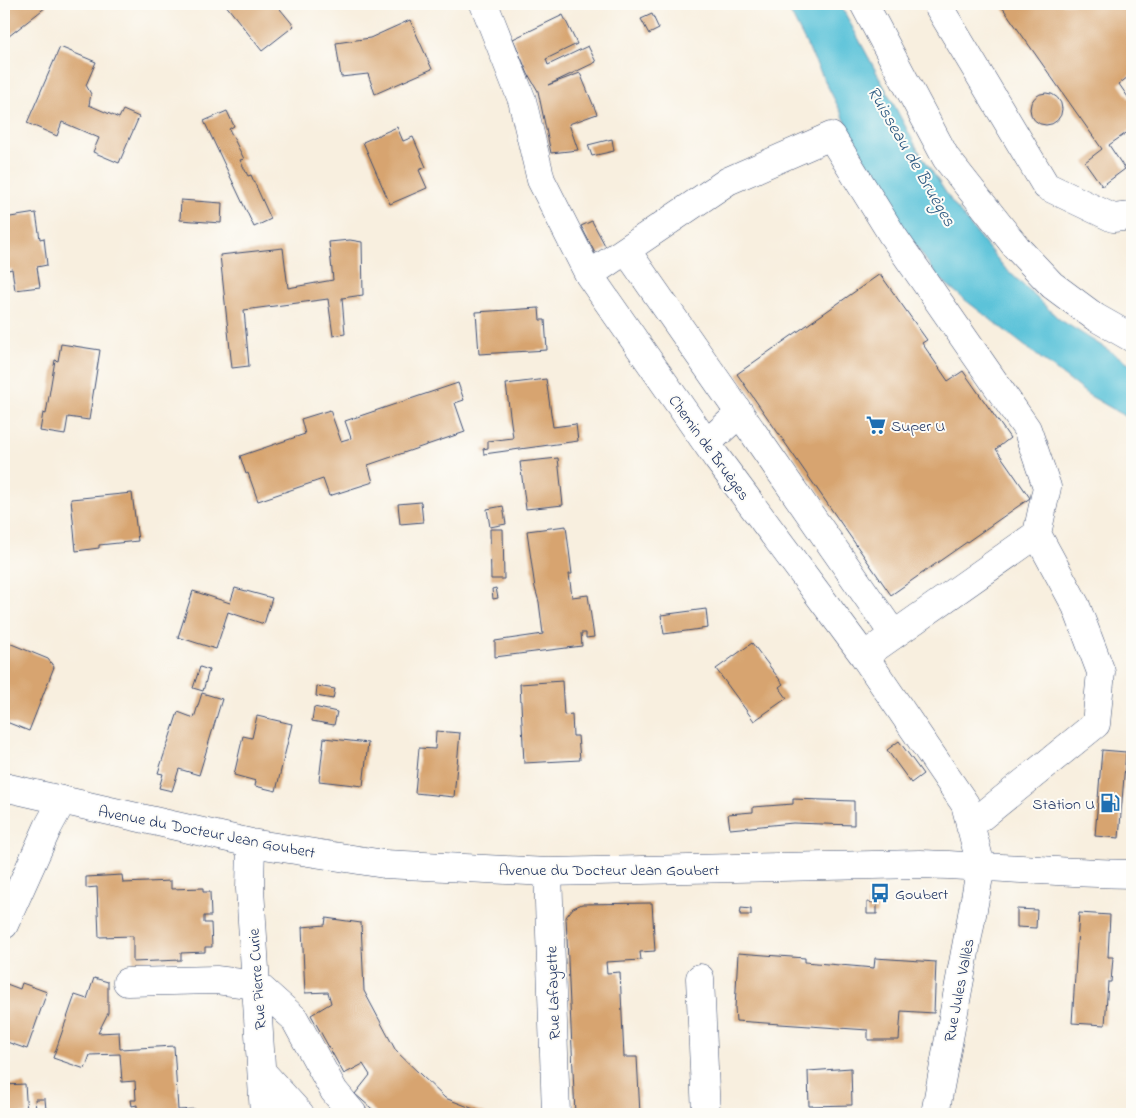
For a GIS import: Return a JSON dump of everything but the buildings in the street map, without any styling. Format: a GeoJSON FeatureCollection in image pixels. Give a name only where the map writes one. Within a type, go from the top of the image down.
{"type":"FeatureCollection","features":[{"type":"Feature","properties":{"kind":"street","name":"Chemin de Bruèges"},"geometry":{"type":"LineString","coordinates":[[484,4],[522,100],[540,180],[589,275],[707,443],[864,656],[965,804],[981,866]]}},
{"type":"Feature","properties":{"kind":"street"},"geometry":{"type":"LineString","coordinates":[[864,4],[946,158],[1017,248],[1052,285],[1095,316],[1132,338]]}},
{"type":"Feature","properties":{"kind":"street"},"geometry":{"type":"LineString","coordinates":[[937,4],[1046,186],[1113,218],[1132,216]]}},
{"type":"Feature","properties":{"kind":"street"},"geometry":{"type":"LineString","coordinates":[[589,275],[728,180],[831,136],[894,236],[1027,429],[1048,487],[1037,534],[864,656]]}},
{"type":"Feature","properties":{"kind":"street"},"geometry":{"type":"LineString","coordinates":[[626,250],[894,635]]}},
{"type":"Feature","properties":{"kind":"street"},"geometry":{"type":"LineString","coordinates":[[707,443],[740,413]]}},
{"type":"Feature","properties":{"kind":"street"},"geometry":{"type":"LineString","coordinates":[[970,826],[1096,724],[1101,672],[1076,606],[1037,534]]}},
{"type":"Feature","properties":{"kind":"street","name":"Avenue du Docteur Jean Goubert"},"geometry":{"type":"LineString","coordinates":[[4,787],[251,843],[384,864],[548,872],[911,864],[981,866],[1064,873],[1132,874]]}},
{"type":"Feature","properties":{"kind":"street"},"geometry":{"type":"LineString","coordinates":[[4,926],[48,827],[62,801]]}},
{"type":"Feature","properties":{"kind":"street","name":"Rue Pierre Curie"},"geometry":{"type":"LineString","coordinates":[[251,843],[250,889],[264,1114]]}},
{"type":"Feature","properties":{"kind":"street","name":"Rue Jules Vallès"},"geometry":{"type":"LineString","coordinates":[[935,1114],[981,866]]}},
{"type":"Feature","properties":{"kind":"street","name":"Rue Lafayette"},"geometry":{"type":"LineString","coordinates":[[548,872],[556,1114]]}},
{"type":"Feature","properties":{"kind":"street"},"geometry":{"type":"LineString","coordinates":[[700,978],[706,1114]]}},
{"type":"Feature","properties":{"kind":"street"},"geometry":{"type":"LineString","coordinates":[[127,982],[216,980],[257,985],[294,1018],[334,1091],[353,1114]]}},
{"type":"Feature","properties":{"kind":"street"},"geometry":{"type":"LineString","coordinates":[[262,1072],[300,1114]]}},
{"type":"Feature","properties":{"kind":"water","name":"Ruisseau de Bruèges"},"geometry":{"type":"Polygon","coordinates":[[[786,4],[840,4],[918,150],[952,202],[981,239],[1004,267],[1059,319],[1132,365],[1132,420],[1087,394],[937,276],[889,207],[786,4]]]}},
{"type":"Feature","properties":{"kind":"place","name":"Super U"},"geometry":{"type":"Point","coordinates":[876,425]}},
{"type":"Feature","properties":{"kind":"place","name":"Station U"},"geometry":{"type":"Point","coordinates":[1110,803]}},
{"type":"Feature","properties":{"kind":"place","name":"Goubert"},"geometry":{"type":"Point","coordinates":[880,893]}}]}
